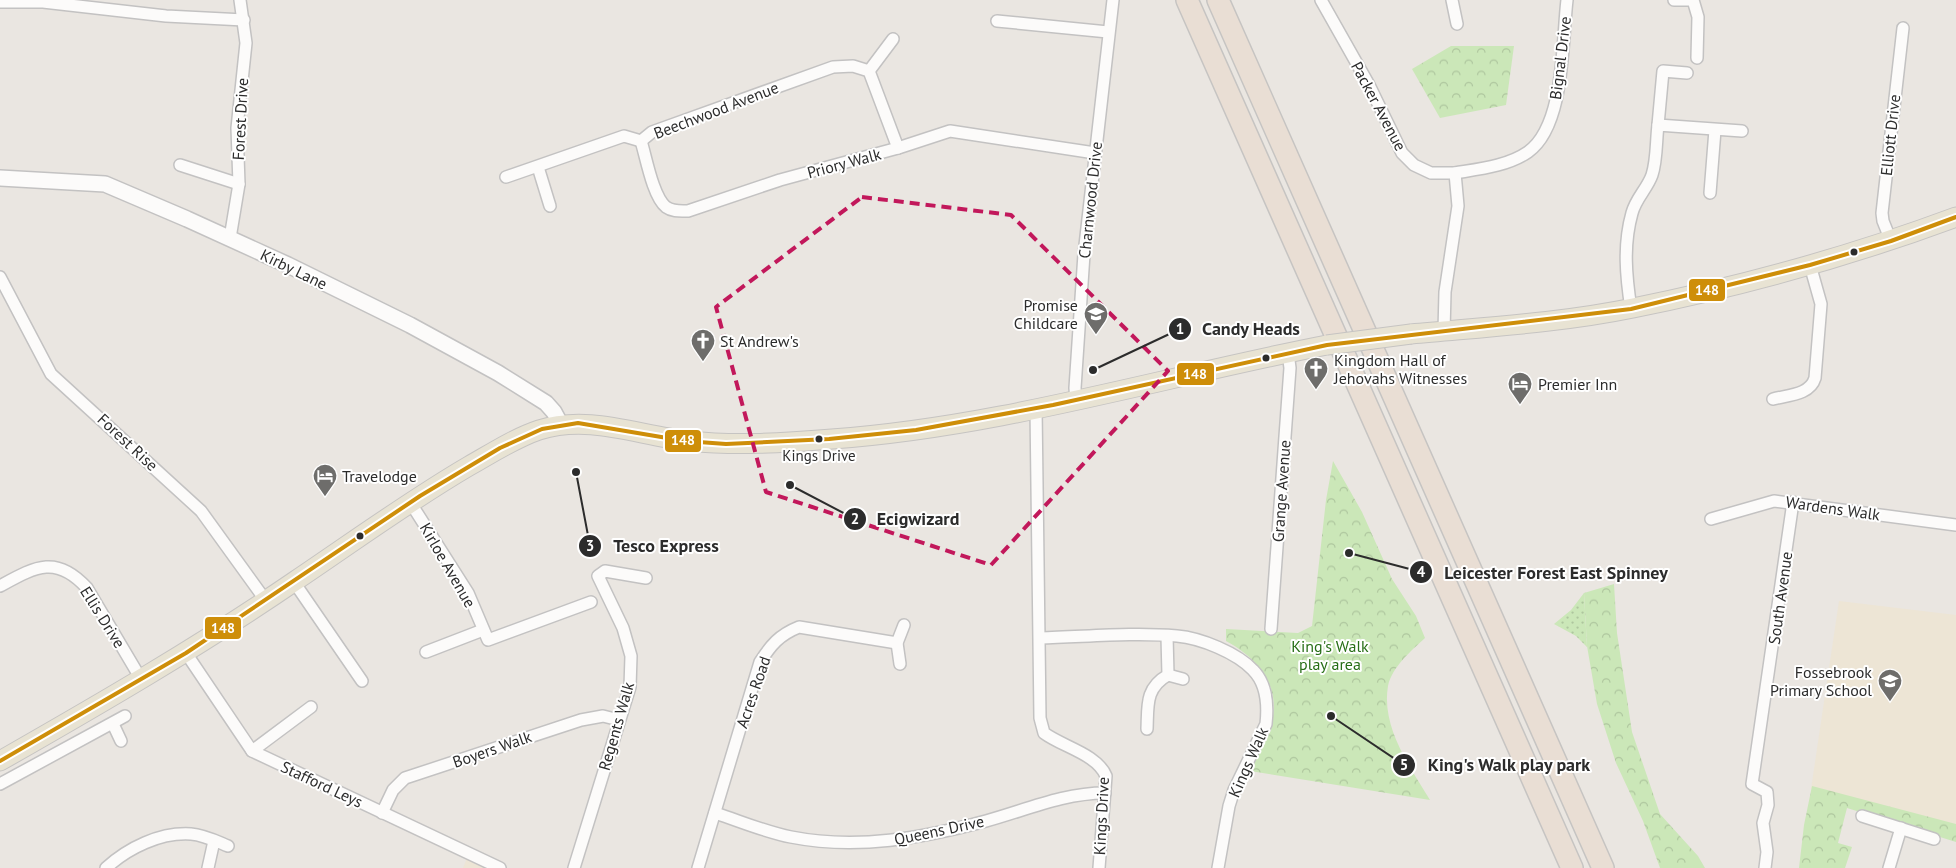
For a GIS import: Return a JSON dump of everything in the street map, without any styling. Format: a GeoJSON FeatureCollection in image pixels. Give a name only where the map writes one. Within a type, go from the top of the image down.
{"type":"FeatureCollection","features":[{"type":"Feature","properties":{"kind":"highway"},"geometry":{"type":"LineString","coordinates":[[1187,0],[1572,868]]}},
{"type":"Feature","properties":{"kind":"highway"},"geometry":{"type":"LineString","coordinates":[[1218,0],[1603,868]]}},
{"type":"Feature","properties":{"kind":"highway"},"geometry":{"type":"LineString","coordinates":[[1554,827],[1567,868]]}},
{"type":"Feature","properties":{"kind":"main road"},"geometry":{"type":"LineString","coordinates":[[0,761],[186,652],[266,601],[410,502],[514,441],[542,429],[561,425],[596,425],[685,441],[726,444],[856,437],[916,430],[1076,400],[1294,352],[1411,334],[1544,321],[1631,309],[1810,265],[1890,241],[1956,217]]}},
{"type":"Feature","properties":{"kind":"street","name":"Forest Drive"},"geometry":{"type":"LineString","coordinates":[[230,238],[239,184],[237,128],[246,43],[240,0]]}},
{"type":"Feature","properties":{"kind":"street","name":"Charnwood Drive"},"geometry":{"type":"LineString","coordinates":[[1076,400],[1075,388],[1084,254],[1113,0]]}},
{"type":"Feature","properties":{"kind":"street","name":"Packer Avenue"},"geometry":{"type":"LineString","coordinates":[[1321,0],[1369,85],[1402,153],[1414,165],[1431,173],[1455,173]]}},
{"type":"Feature","properties":{"kind":"street"},"geometry":{"type":"LineString","coordinates":[[1452,0],[1456,24]]}},
{"type":"Feature","properties":{"kind":"street","name":"Bignal Drive"},"geometry":{"type":"LineString","coordinates":[[1455,173],[1486,168],[1510,160],[1528,152],[1540,140],[1550,119],[1559,82],[1567,0]]}},
{"type":"Feature","properties":{"kind":"street"},"geometry":{"type":"LineString","coordinates":[[1674,0],[1693,0],[1698,16],[1697,58]]}},
{"type":"Feature","properties":{"kind":"street"},"geometry":{"type":"LineString","coordinates":[[0,2],[43,2],[166,16],[244,20]]}},
{"type":"Feature","properties":{"kind":"street"},"geometry":{"type":"LineString","coordinates":[[997,21],[1108,32]]}},
{"type":"Feature","properties":{"kind":"street","name":"Elliott Drive"},"geometry":{"type":"LineString","coordinates":[[1890,241],[1882,213],[1903,28]]}},
{"type":"Feature","properties":{"kind":"street"},"geometry":{"type":"LineString","coordinates":[[893,39],[868,71],[898,148]]}},
{"type":"Feature","properties":{"kind":"street","name":"Beechwood Avenue"},"geometry":{"type":"LineString","coordinates":[[506,177],[624,136],[641,141],[652,132],[833,67],[853,66],[868,71]]}},
{"type":"Feature","properties":{"kind":"street"},"geometry":{"type":"LineString","coordinates":[[1631,309],[1625,267],[1630,223],[1637,200],[1648,184],[1652,173],[1662,71],[1687,73]]}},
{"type":"Feature","properties":{"kind":"street"},"geometry":{"type":"LineString","coordinates":[[1658,125],[1742,132]]}},
{"type":"Feature","properties":{"kind":"street"},"geometry":{"type":"LineString","coordinates":[[1710,193],[1714,130]]}},
{"type":"Feature","properties":{"kind":"street","name":"Priory Walk"},"geometry":{"type":"LineString","coordinates":[[641,141],[658,196],[665,206],[674,211],[688,211],[780,180],[898,148],[950,131],[1095,153]]}},
{"type":"Feature","properties":{"kind":"street"},"geometry":{"type":"LineString","coordinates":[[180,165],[239,184]]}},
{"type":"Feature","properties":{"kind":"street"},"geometry":{"type":"LineString","coordinates":[[538,167],[540,196],[550,206]]}},
{"type":"Feature","properties":{"kind":"street"},"geometry":{"type":"LineString","coordinates":[[1444,331],[1445,292],[1458,206],[1455,173]]}},
{"type":"Feature","properties":{"kind":"street","name":"Kirby Lane"},"geometry":{"type":"LineString","coordinates":[[0,178],[105,184],[230,238],[410,325],[510,379],[546,403],[554,412],[561,425]]}},
{"type":"Feature","properties":{"kind":"street"},"geometry":{"type":"LineString","coordinates":[[1774,398],[1805,391],[1810,388],[1815,378],[1821,304],[1810,265]]}},
{"type":"Feature","properties":{"kind":"street","name":"Forest Rise"},"geometry":{"type":"LineString","coordinates":[[0,277],[52,374],[202,511],[266,601]]}},
{"type":"Feature","properties":{"kind":"street","name":"Grange Avenue"},"geometry":{"type":"LineString","coordinates":[[1271,629],[1290,375],[1294,352]]}},
{"type":"Feature","properties":{"kind":"street","name":"Kings Drive"},"geometry":{"type":"LineString","coordinates":[[1036,408],[1041,726],[1044,733],[1050,738],[1096,762],[1104,769],[1106,776],[1098,868]]}},
{"type":"Feature","properties":{"kind":"street","name":"Wardens Walk"},"geometry":{"type":"LineString","coordinates":[[1711,519],[1774,501],[1956,525]]}},
{"type":"Feature","properties":{"kind":"street","name":"Kirloe Avenue"},"geometry":{"type":"LineString","coordinates":[[410,502],[468,593],[483,630]]}},
{"type":"Feature","properties":{"kind":"street","name":"South Avenue"},"geometry":{"type":"LineString","coordinates":[[1765,868],[1768,852],[1763,823],[1769,798],[1767,792],[1752,784],[1793,502]]}},
{"type":"Feature","properties":{"kind":"street","name":"Ellis Drive"},"geometry":{"type":"LineString","coordinates":[[0,586],[33,568],[50,566],[65,569],[78,578],[87,588],[141,679]]}},
{"type":"Feature","properties":{"kind":"street","name":"Regents Walk"},"geometry":{"type":"LineString","coordinates":[[574,868],[630,687],[631,656],[623,628],[598,576],[605,572],[646,578]]}},
{"type":"Feature","properties":{"kind":"street"},"geometry":{"type":"LineString","coordinates":[[294,582],[362,681]]}},
{"type":"Feature","properties":{"kind":"street"},"geometry":{"type":"LineString","coordinates":[[426,652],[483,630],[488,640],[591,602]]}},
{"type":"Feature","properties":{"kind":"street"},"geometry":{"type":"LineString","coordinates":[[900,664],[897,643],[904,626]]}},
{"type":"Feature","properties":{"kind":"street","name":"Acres Road"},"geometry":{"type":"LineString","coordinates":[[698,868],[760,662],[772,643],[786,632],[799,627],[897,643]]}},
{"type":"Feature","properties":{"kind":"street"},"geometry":{"type":"LineString","coordinates":[[1167,636],[1168,675]]}},
{"type":"Feature","properties":{"kind":"street","name":"Kings Walk"},"geometry":{"type":"LineString","coordinates":[[1040,638],[1167,636],[1205,643],[1229,653],[1253,669],[1266,694],[1268,713],[1266,724],[1234,790],[1229,806],[1218,868]]}},
{"type":"Feature","properties":{"kind":"street"},"geometry":{"type":"LineString","coordinates":[[186,652],[252,751],[311,707]]}},
{"type":"Feature","properties":{"kind":"street"},"geometry":{"type":"LineString","coordinates":[[1147,730],[1148,700],[1155,682],[1168,675],[1182,679]]}},
{"type":"Feature","properties":{"kind":"street"},"geometry":{"type":"LineString","coordinates":[[0,784],[125,716]]}},
{"type":"Feature","properties":{"kind":"street","name":"Boyers Walk"},"geometry":{"type":"LineString","coordinates":[[382,813],[394,790],[405,778],[581,720],[603,716],[620,720]]}},
{"type":"Feature","properties":{"kind":"street"},"geometry":{"type":"LineString","coordinates":[[113,724],[121,740]]}},
{"type":"Feature","properties":{"kind":"street","name":"Stafford Leys"},"geometry":{"type":"LineString","coordinates":[[252,751],[500,868]]}},
{"type":"Feature","properties":{"kind":"street","name":"Queens Drive"},"geometry":{"type":"LineString","coordinates":[[715,813],[771,832],[811,840],[854,842],[897,840],[939,834],[1078,794],[1104,793]]}},
{"type":"Feature","properties":{"kind":"street"},"geometry":{"type":"LineString","coordinates":[[1862,816],[1934,838]]}},
{"type":"Feature","properties":{"kind":"street"},"geometry":{"type":"LineString","coordinates":[[1889,868],[1901,828]]}},
{"type":"Feature","properties":{"kind":"street"},"geometry":{"type":"LineString","coordinates":[[106,868],[128,852],[165,836],[190,834],[228,846]]}},
{"type":"Feature","properties":{"kind":"street"},"geometry":{"type":"LineString","coordinates":[[208,868],[214,841]]}},
{"type":"Feature","properties":{"kind":"highlighted area"},"geometry":{"type":"Polygon","coordinates":[[[862,197],[1011,215],[1168,371],[991,565],[766,492],[716,307],[862,197]]]}},
{"type":"Feature","properties":{"kind":"shaded area","name":"Fossebrook Primary School"},"geometry":{"type":"Polygon","coordinates":[[[1839,601],[1956,615],[1956,831],[1811,789],[1839,601]]]}},
{"type":"Feature","properties":{"kind":"shaded area"},"geometry":{"type":"Polygon","coordinates":[[[467,858],[493,868],[463,868],[467,858]]]}},
{"type":"Feature","properties":{"kind":"green space"},"geometry":{"type":"Polygon","coordinates":[[[1451,46],[1514,46],[1506,105],[1440,118],[1412,69],[1451,46]]]}},
{"type":"Feature","properties":{"kind":"green space","name":"King's Walk play area"},"geometry":{"type":"Polygon","coordinates":[[[1333,461],[1362,512],[1392,579],[1416,616],[1425,638],[1394,672],[1388,686],[1387,701],[1393,731],[1399,746],[1430,800],[1250,771],[1271,727],[1274,708],[1273,696],[1264,674],[1256,664],[1247,655],[1226,641],[1226,629],[1298,633],[1312,626],[1326,500],[1333,461]]]}},
{"type":"Feature","properties":{"kind":"green space"},"geometry":{"type":"Polygon","coordinates":[[[1614,584],[1617,633],[1632,732],[1660,814],[1698,856],[1705,868],[1660,868],[1643,821],[1616,763],[1597,704],[1587,646],[1584,593],[1614,584]]]}},
{"type":"Feature","properties":{"kind":"green space"},"geometry":{"type":"Polygon","coordinates":[[[1584,593],[1587,647],[1576,636],[1554,624],[1571,610],[1584,593]]]}},
{"type":"Feature","properties":{"kind":"green space"},"geometry":{"type":"Polygon","coordinates":[[[1812,786],[1956,824],[1956,842],[1847,808],[1838,843],[1852,847],[1845,868],[1799,868],[1804,825],[1812,786]]]}},
{"type":"Feature","properties":{"kind":"transit line","name":"148"},"geometry":{"type":"LineString","coordinates":[[0,761],[186,653],[420,496],[500,448],[542,429],[578,423],[685,441],[726,444],[829,439],[916,430],[1053,405],[1327,345],[1631,309],[1810,265],[1891,241],[1956,217]]}},
{"type":"Feature","properties":{"kind":"place","name":"Promise Childcare"},"geometry":{"type":"Point","coordinates":[1096,335]}},
{"type":"Feature","properties":{"kind":"place","name":"St Andrew's"},"geometry":{"type":"Point","coordinates":[703,362]}},
{"type":"Feature","properties":{"kind":"place","name":"Candy Heads"},"geometry":{"type":"Point","coordinates":[1093,370]}},
{"type":"Feature","properties":{"kind":"place","name":"Kingdom Hall of Jehovahs Witnesses"},"geometry":{"type":"Point","coordinates":[1316,390]}},
{"type":"Feature","properties":{"kind":"place","name":"Premier Inn"},"geometry":{"type":"Point","coordinates":[1520,405]}},
{"type":"Feature","properties":{"kind":"place","name":"Kings Drive"},"geometry":{"type":"Point","coordinates":[819,439]}},
{"type":"Feature","properties":{"kind":"place","name":"Tesco Express"},"geometry":{"type":"Point","coordinates":[576,472]}},
{"type":"Feature","properties":{"kind":"place","name":"Ecigwizard"},"geometry":{"type":"Point","coordinates":[790,485]}},
{"type":"Feature","properties":{"kind":"place","name":"Travelodge"},"geometry":{"type":"Point","coordinates":[325,497]}},
{"type":"Feature","properties":{"kind":"place","name":"Leicester Forest East Spinney"},"geometry":{"type":"Point","coordinates":[1349,553]}},
{"type":"Feature","properties":{"kind":"place","name":"Fossebrook Primary School"},"geometry":{"type":"Point","coordinates":[1890,702]}},
{"type":"Feature","properties":{"kind":"place","name":"King's Walk play park"},"geometry":{"type":"Point","coordinates":[1331,716]}}]}
